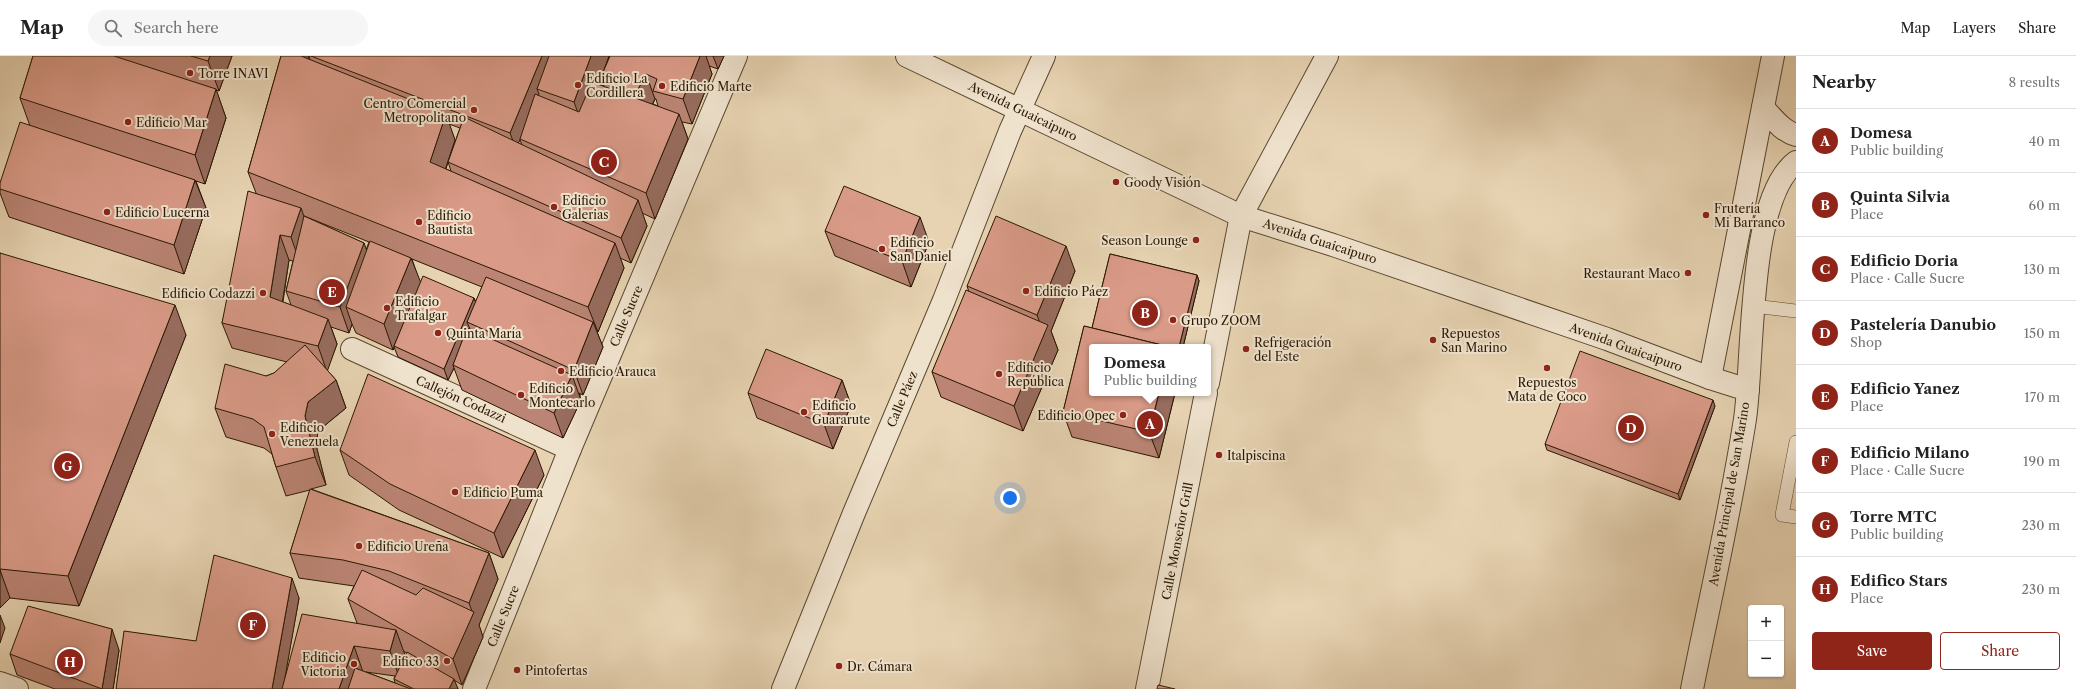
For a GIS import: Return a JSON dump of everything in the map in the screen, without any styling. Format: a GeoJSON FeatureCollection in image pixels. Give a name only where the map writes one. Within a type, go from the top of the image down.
{"type":"FeatureCollection","features":[{"type":"Feature","properties":{"kind":"street","name":"Calle Sucre"},"geometry":{"type":"LineString","coordinates":[[474,689],[570,448],[736,56]]}},
{"type":"Feature","properties":{"kind":"street","name":"Avenida Guaicaipuro"},"geometry":{"type":"LineString","coordinates":[[907,56],[1241,216],[1333,244],[1607,339],[1710,378],[1748,390]]}},
{"type":"Feature","properties":{"kind":"street","name":"Calle Páez"},"geometry":{"type":"LineString","coordinates":[[783,689],[854,513],[944,300],[1020,109],[1044,56]]}},
{"type":"Feature","properties":{"kind":"street"},"geometry":{"type":"LineString","coordinates":[[1211,368],[1241,216],[1327,56]]}},
{"type":"Feature","properties":{"kind":"street"},"geometry":{"type":"LineString","coordinates":[[1710,378],[1773,56]]}},
{"type":"Feature","properties":{"kind":"street"},"geometry":{"type":"LineString","coordinates":[[1763,108],[1789,133],[1796,135]]}},
{"type":"Feature","properties":{"kind":"street","name":"Avenida Principal de San Marino"},"geometry":{"type":"LineString","coordinates":[[1692,689],[1745,418],[1753,306],[1759,263],[1772,200],[1778,184],[1785,172],[1796,162]]}},
{"type":"Feature","properties":{"kind":"street","name":"Callejón Codazzi"},"geometry":{"type":"LineString","coordinates":[[352,349],[570,448]]}},
{"type":"Feature","properties":{"kind":"street","name":"Calle Monseñor Grill"},"geometry":{"type":"LineString","coordinates":[[1147,689],[1205,396]]}},
{"type":"Feature","properties":{"kind":"street"},"geometry":{"type":"LineString","coordinates":[[0,683],[17,689]]}},
{"type":"Feature","properties":{"kind":"lane"},"geometry":{"type":"LineString","coordinates":[[1753,306],[1796,311]]}},
{"type":"Feature","properties":{"kind":"lane"},"geometry":{"type":"LineString","coordinates":[[1796,442],[1782,516],[1796,517]]}},
{"type":"Feature","properties":{"kind":"building"},"geometry":{"type":"Polygon","coordinates":[[[33,56],[114,56],[216,89],[195,155],[20,98],[33,56]]]}},
{"type":"Feature","properties":{"kind":"building"},"geometry":{"type":"Polygon","coordinates":[[[191,56],[210,56],[208,61],[191,56]]]}},
{"type":"Feature","properties":{"kind":"building","name":"Edificio Bautista"},"geometry":{"type":"Polygon","coordinates":[[[281,56],[301,56],[446,114],[430,162],[615,243],[588,307],[248,172],[281,56]]]}},
{"type":"Feature","properties":{"kind":"building","name":"Centro Comercial Metropolitano"},"geometry":{"type":"Polygon","coordinates":[[[311,56],[542,56],[510,133],[311,56]]]}},
{"type":"Feature","properties":{"kind":"building"},"geometry":{"type":"Polygon","coordinates":[[[549,56],[591,56],[574,102],[537,89],[549,56]]]}},
{"type":"Feature","properties":{"kind":"building"},"geometry":{"type":"Polygon","coordinates":[[[610,56],[700,56],[683,99],[653,91],[657,79],[646,74],[635,95],[601,77],[610,56]]]}},
{"type":"Feature","properties":{"kind":"building"},"geometry":{"type":"Polygon","coordinates":[[[592,82],[679,114],[646,193],[520,139],[535,94],[579,112],[592,82]]]}},
{"type":"Feature","properties":{"kind":"building"},"geometry":{"type":"Polygon","coordinates":[[[464,117],[638,200],[621,238],[448,162],[464,117]]]}},
{"type":"Feature","properties":{"kind":"building"},"geometry":{"type":"Polygon","coordinates":[[[20,122],[195,180],[174,245],[0,189],[0,183],[20,122]]]}},
{"type":"Feature","properties":{"kind":"building"},"geometry":{"type":"Polygon","coordinates":[[[844,186],[920,217],[902,261],[825,231],[844,186]]]}},
{"type":"Feature","properties":{"kind":"building"},"geometry":{"type":"Polygon","coordinates":[[[248,191],[301,208],[291,237],[280,235],[270,297],[328,319],[318,346],[222,323],[248,191]]]}},
{"type":"Feature","properties":{"kind":"building"},"geometry":{"type":"Polygon","coordinates":[[[304,216],[364,243],[340,307],[286,291],[304,216]]]}},
{"type":"Feature","properties":{"kind":"building"},"geometry":{"type":"Polygon","coordinates":[[[996,216],[1066,246],[1037,315],[967,286],[996,216]]]}},
{"type":"Feature","properties":{"kind":"building"},"geometry":{"type":"Polygon","coordinates":[[[370,241],[411,258],[384,324],[346,307],[370,241]]]}},
{"type":"Feature","properties":{"kind":"building"},"geometry":{"type":"Polygon","coordinates":[[[0,253],[175,305],[68,576],[0,569],[0,253]]]}},
{"type":"Feature","properties":{"kind":"building"},"geometry":{"type":"Polygon","coordinates":[[[1110,254],[1197,275],[1180,344],[1158,344],[1092,328],[1110,254]]]}},
{"type":"Feature","properties":{"kind":"building","name":"Quinta María"},"geometry":{"type":"Polygon","coordinates":[[[423,276],[474,298],[444,369],[394,346],[423,276]]]}},
{"type":"Feature","properties":{"kind":"building"},"geometry":{"type":"Polygon","coordinates":[[[486,277],[593,322],[574,370],[467,322],[486,277]]]}},
{"type":"Feature","properties":{"kind":"building","name":"Edificio República"},"geometry":{"type":"Polygon","coordinates":[[[966,290],[1048,325],[1014,406],[932,372],[966,290]]]}},
{"type":"Feature","properties":{"kind":"building"},"geometry":{"type":"Polygon","coordinates":[[[1084,326],[1158,344],[1089,344],[1089,396],[1158,396],[1149,432],[1063,412],[1084,326]]]}},
{"type":"Feature","properties":{"kind":"building"},"geometry":{"type":"Polygon","coordinates":[[[467,328],[572,375],[554,413],[453,365],[467,328]]]}},
{"type":"Feature","properties":{"kind":"building"},"geometry":{"type":"Polygon","coordinates":[[[305,345],[336,380],[308,402],[305,416],[315,457],[276,467],[264,427],[253,419],[215,408],[225,364],[266,376],[274,373],[305,345]]]}},
{"type":"Feature","properties":{"kind":"building"},"geometry":{"type":"Polygon","coordinates":[[[766,349],[842,380],[824,424],[748,393],[766,349]]]}},
{"type":"Feature","properties":{"kind":"building"},"geometry":{"type":"Polygon","coordinates":[[[1580,351],[1713,400],[1678,494],[1545,444],[1580,351]]]}},
{"type":"Feature","properties":{"kind":"building","name":"Edificio Puma"},"geometry":{"type":"Polygon","coordinates":[[[368,374],[535,450],[494,533],[390,484],[340,450],[368,374]]]}},
{"type":"Feature","properties":{"kind":"building"},"geometry":{"type":"Polygon","coordinates":[[[310,489],[489,553],[469,603],[389,571],[343,560],[290,553],[310,489]]]}},
{"type":"Feature","properties":{"kind":"building"},"geometry":{"type":"Polygon","coordinates":[[[214,555],[292,578],[272,689],[116,689],[124,631],[196,641],[214,555]]]}},
{"type":"Feature","properties":{"kind":"building"},"geometry":{"type":"Polygon","coordinates":[[[362,570],[416,595],[423,588],[474,612],[453,659],[348,599],[362,570]]]}},
{"type":"Feature","properties":{"kind":"building"},"geometry":{"type":"Polygon","coordinates":[[[28,606],[112,629],[102,689],[10,654],[28,606]]]}},
{"type":"Feature","properties":{"kind":"building"},"geometry":{"type":"Polygon","coordinates":[[[302,614],[396,630],[390,651],[354,646],[339,689],[282,689],[302,614]]]}},
{"type":"Feature","properties":{"kind":"building"},"geometry":{"type":"Polygon","coordinates":[[[407,652],[454,679],[449,689],[414,689],[394,679],[407,652]]]}},
{"type":"Feature","properties":{"kind":"building"},"geometry":{"type":"Polygon","coordinates":[[[355,668],[411,689],[348,689],[355,668]]]}},
{"type":"Feature","properties":{"kind":"building"},"geometry":{"type":"Polygon","coordinates":[[[1158,685],[1175,689],[1157,689],[1158,685]]]}},
{"type":"Feature","properties":{"kind":"place","name":"Torre INAVI"},"geometry":{"type":"Point","coordinates":[190,73]}},
{"type":"Feature","properties":{"kind":"place","name":"Edificio La Cordillera"},"geometry":{"type":"Point","coordinates":[578,85]}},
{"type":"Feature","properties":{"kind":"place","name":"Edificio Marte"},"geometry":{"type":"Point","coordinates":[662,86]}},
{"type":"Feature","properties":{"kind":"place","name":"Centro Comercial Metropolitano"},"geometry":{"type":"Point","coordinates":[474,110]}},
{"type":"Feature","properties":{"kind":"place","name":"Edificio Mar"},"geometry":{"type":"Point","coordinates":[128,122]}},
{"type":"Feature","properties":{"kind":"place","name":"Edificio Doria"},"geometry":{"type":"Point","coordinates":[604,162]}},
{"type":"Feature","properties":{"kind":"place","name":"Goody Visión"},"geometry":{"type":"Point","coordinates":[1116,182]}},
{"type":"Feature","properties":{"kind":"place","name":"Edificio Galerias"},"geometry":{"type":"Point","coordinates":[554,207]}},
{"type":"Feature","properties":{"kind":"place","name":"Edificio Lucerna"},"geometry":{"type":"Point","coordinates":[107,212]}},
{"type":"Feature","properties":{"kind":"place","name":"Frutería Mi Barranco"},"geometry":{"type":"Point","coordinates":[1706,215]}},
{"type":"Feature","properties":{"kind":"place","name":"Edificio Bautista"},"geometry":{"type":"Point","coordinates":[419,222]}},
{"type":"Feature","properties":{"kind":"place","name":"Season Lounge"},"geometry":{"type":"Point","coordinates":[1196,240]}},
{"type":"Feature","properties":{"kind":"place","name":"Edificio San Daniel"},"geometry":{"type":"Point","coordinates":[882,249]}},
{"type":"Feature","properties":{"kind":"place","name":"Restaurant Maco"},"geometry":{"type":"Point","coordinates":[1688,273]}},
{"type":"Feature","properties":{"kind":"place","name":"Edificio Páez"},"geometry":{"type":"Point","coordinates":[1026,291]}},
{"type":"Feature","properties":{"kind":"place","name":"Edificio Yanez"},"geometry":{"type":"Point","coordinates":[332,292]}},
{"type":"Feature","properties":{"kind":"place","name":"Edificio Codazzi"},"geometry":{"type":"Point","coordinates":[263,293]}},
{"type":"Feature","properties":{"kind":"place","name":"Edificio Trafalgar"},"geometry":{"type":"Point","coordinates":[387,308]}},
{"type":"Feature","properties":{"kind":"place","name":"Quinta Silvia"},"geometry":{"type":"Point","coordinates":[1145,313]}},
{"type":"Feature","properties":{"kind":"place","name":"Grupo ZOOM"},"geometry":{"type":"Point","coordinates":[1173,320]}},
{"type":"Feature","properties":{"kind":"place","name":"Quinta María"},"geometry":{"type":"Point","coordinates":[438,333]}},
{"type":"Feature","properties":{"kind":"place","name":"Repuestos San Marino"},"geometry":{"type":"Point","coordinates":[1433,340]}},
{"type":"Feature","properties":{"kind":"place","name":"Refrigeración del Este"},"geometry":{"type":"Point","coordinates":[1246,349]}},
{"type":"Feature","properties":{"kind":"place","name":"Repuestos Mata de Coco"},"geometry":{"type":"Point","coordinates":[1547,368]}},
{"type":"Feature","properties":{"kind":"place","name":"Edificio Arauca"},"geometry":{"type":"Point","coordinates":[561,371]}},
{"type":"Feature","properties":{"kind":"place","name":"Edificio República"},"geometry":{"type":"Point","coordinates":[999,374]}},
{"type":"Feature","properties":{"kind":"place","name":"Edificio Montecarlo"},"geometry":{"type":"Point","coordinates":[521,395]}},
{"type":"Feature","properties":{"kind":"place","name":"Edificio Guararute"},"geometry":{"type":"Point","coordinates":[804,412]}},
{"type":"Feature","properties":{"kind":"place","name":"Edificio Opec"},"geometry":{"type":"Point","coordinates":[1123,415]}},
{"type":"Feature","properties":{"kind":"place","name":"Domesa"},"geometry":{"type":"Point","coordinates":[1150,424]}},
{"type":"Feature","properties":{"kind":"place","name":"Pastelería Danubio"},"geometry":{"type":"Point","coordinates":[1631,428]}},
{"type":"Feature","properties":{"kind":"place","name":"Edificio Venezuela"},"geometry":{"type":"Point","coordinates":[272,434]}},
{"type":"Feature","properties":{"kind":"place","name":"Italpiscina"},"geometry":{"type":"Point","coordinates":[1219,455]}},
{"type":"Feature","properties":{"kind":"place","name":"Torre MTC"},"geometry":{"type":"Point","coordinates":[67,466]}},
{"type":"Feature","properties":{"kind":"place","name":"Edificio Puma"},"geometry":{"type":"Point","coordinates":[455,492]}},
{"type":"Feature","properties":{"kind":"place","name":"Edificio Ureña"},"geometry":{"type":"Point","coordinates":[359,546]}},
{"type":"Feature","properties":{"kind":"place","name":"Edificio Milano"},"geometry":{"type":"Point","coordinates":[253,625]}},
{"type":"Feature","properties":{"kind":"place","name":"Edifico 33"},"geometry":{"type":"Point","coordinates":[447,661]}},
{"type":"Feature","properties":{"kind":"place","name":"Edifico Stars"},"geometry":{"type":"Point","coordinates":[70,662]}},
{"type":"Feature","properties":{"kind":"place","name":"Edificio Victoria"},"geometry":{"type":"Point","coordinates":[354,664]}},
{"type":"Feature","properties":{"kind":"place","name":"Dr. Cámara"},"geometry":{"type":"Point","coordinates":[839,666]}},
{"type":"Feature","properties":{"kind":"place","name":"Pintofertas"},"geometry":{"type":"Point","coordinates":[517,670]}}]}
